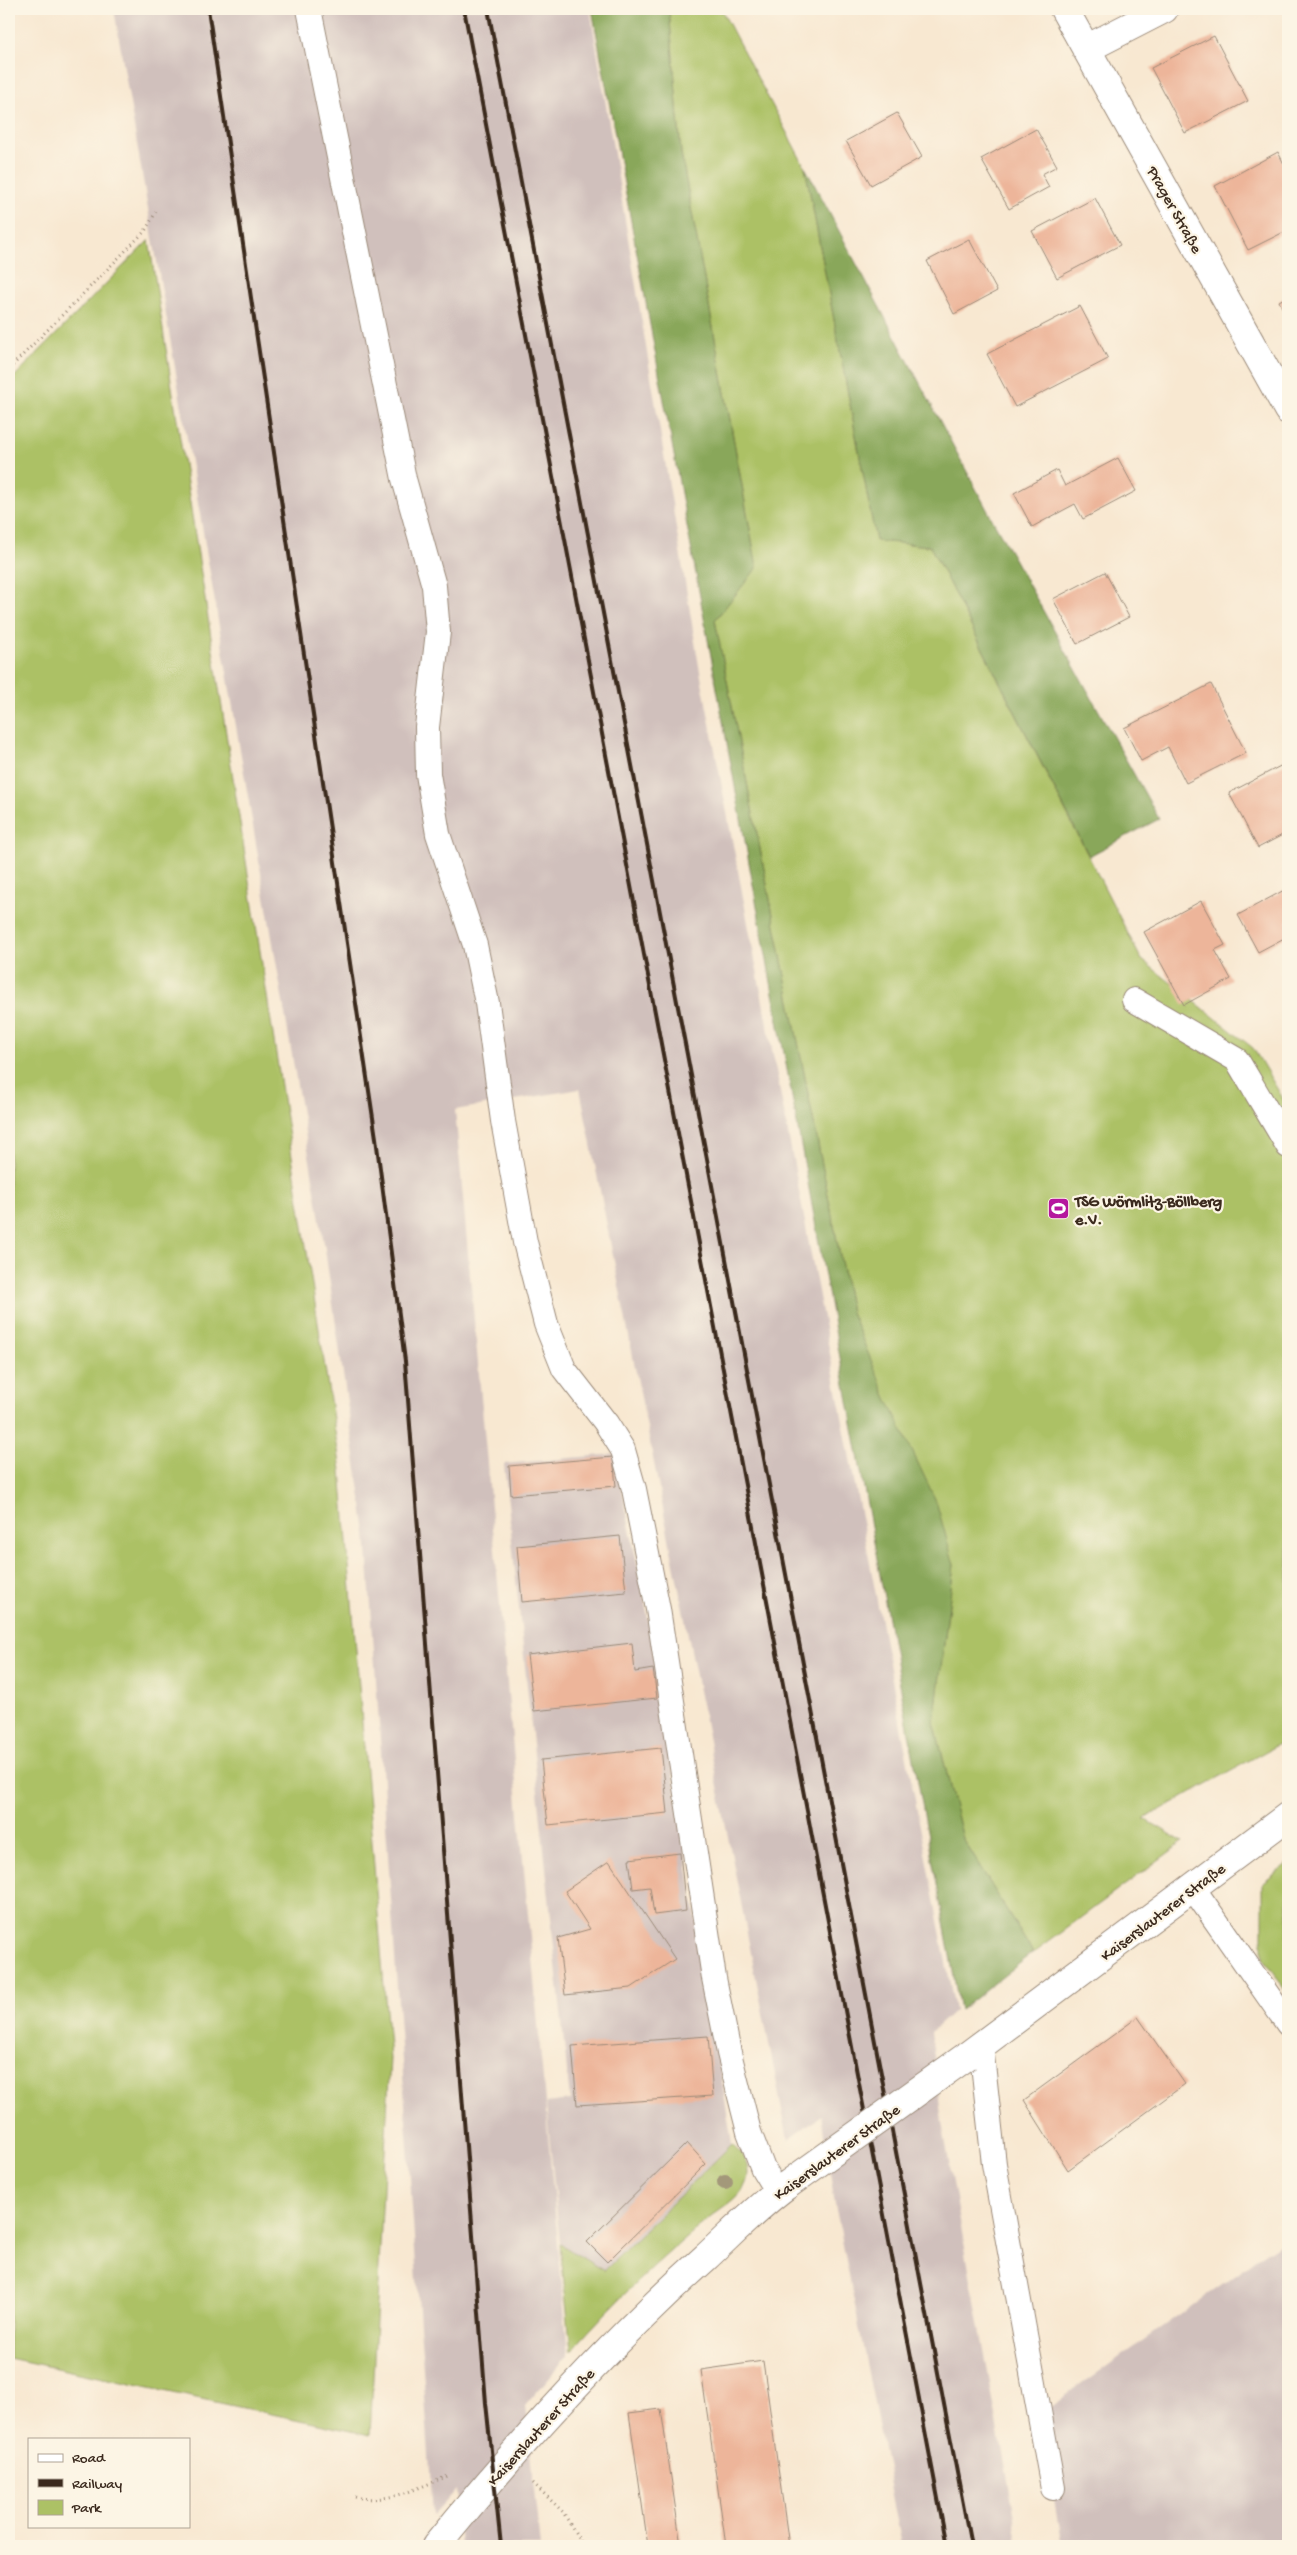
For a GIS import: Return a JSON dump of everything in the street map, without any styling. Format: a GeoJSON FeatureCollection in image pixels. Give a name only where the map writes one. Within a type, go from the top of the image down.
{"type":"FeatureCollection","features":[{"type":"Feature","properties":{"kind":"street","name":"Prager Straße"},"geometry":{"type":"LineString","coordinates":[[1064,9],[1288,410]]}},
{"type":"Feature","properties":{"kind":"street"},"geometry":{"type":"LineString","coordinates":[[1086,49],[1164,9]]}},
{"type":"Feature","properties":{"kind":"street","name":"Kaiserslauterer Straße"},"geometry":{"type":"LineString","coordinates":[[436,2546],[507,2460],[620,2339],[667,2292],[782,2189],[974,2051],[1288,1816]]}},
{"type":"Feature","properties":{"kind":"lane"},"geometry":{"type":"LineString","coordinates":[[309,9],[404,479],[434,586],[438,632],[427,727],[428,774],[438,834],[475,945],[487,1003],[502,1121],[525,1242],[546,1324],[564,1369],[606,1423],[623,1450],[634,1489],[658,1608],[714,1978],[729,2053],[749,2132],[762,2169],[782,2189]]}},
{"type":"Feature","properties":{"kind":"lane"},"geometry":{"type":"LineString","coordinates":[[1134,1000],[1237,1060],[1288,1146]]}},
{"type":"Feature","properties":{"kind":"lane"},"geometry":{"type":"LineString","coordinates":[[1193,1888],[1288,2024]]}},
{"type":"Feature","properties":{"kind":"lane"},"geometry":{"type":"LineString","coordinates":[[974,2051],[1053,2488]]}},
{"type":"Feature","properties":{"kind":"path"},"geometry":{"type":"LineString","coordinates":[[9,369],[146,231],[156,212]]}},
{"type":"Feature","properties":{"kind":"path"},"geometry":{"type":"LineString","coordinates":[[507,2460],[563,2512],[583,2546]]}},
{"type":"Feature","properties":{"kind":"path"},"geometry":{"type":"LineString","coordinates":[[355,2497],[367,2500],[395,2497],[451,2475]]}},
{"type":"Feature","properties":{"kind":"shaded area"},"geometry":{"type":"Polygon","coordinates":[[[114,9],[590,9],[699,666],[955,2010],[931,2032],[942,2123],[1020,2546],[902,2546],[835,2204],[821,2115],[788,2140],[580,1089],[455,1110],[568,2355],[525,2406],[540,2546],[461,2546],[456,2489],[433,2515],[366,1533],[325,1249],[114,9]]]}},
{"type":"Feature","properties":{"kind":"shaded area"},"geometry":{"type":"Polygon","coordinates":[[[615,1454],[650,1628],[732,2144],[604,2271],[560,2244],[546,2103],[570,2100],[504,1464],[615,1454]]]}},
{"type":"Feature","properties":{"kind":"shaded area"},"geometry":{"type":"Polygon","coordinates":[[[1288,2237],[1288,2546],[1063,2546],[1040,2414],[1288,2237]]]}},
{"type":"Feature","properties":{"kind":"green space"},"geometry":{"type":"Polygon","coordinates":[[[592,9],[669,9],[681,153],[757,568],[715,620],[851,1312],[886,1396],[936,1501],[954,1565],[934,1722],[963,1839],[1033,1953],[960,2010],[592,9]]]}},
{"type":"Feature","properties":{"kind":"green space","name":"TSG Wörmlitz-Böllberg e.V."},"geometry":{"type":"Polygon","coordinates":[[[669,9],[721,9],[805,167],[876,541],[930,546],[1141,959],[1253,1048],[1288,1107],[1288,1739],[1144,1819],[1183,1842],[1033,1953],[963,1839],[934,1722],[954,1565],[851,1312],[715,620],[757,567],[681,153],[669,9]]]}},
{"type":"Feature","properties":{"kind":"green space"},"geometry":{"type":"Polygon","coordinates":[[[805,167],[991,517],[1159,819],[1089,856],[930,546],[876,541],[805,167]]]}},
{"type":"Feature","properties":{"kind":"green space"},"geometry":{"type":"Polygon","coordinates":[[[149,240],[341,1470],[390,2058],[370,2435],[9,2358],[9,382],[149,240]]]}},
{"type":"Feature","properties":{"kind":"green space"},"geometry":{"type":"Polygon","coordinates":[[[1288,1864],[1288,1994],[1263,1958],[1263,1883],[1288,1864]]]}},
{"type":"Feature","properties":{"kind":"green space"},"geometry":{"type":"Polygon","coordinates":[[[732,2144],[743,2156],[747,2166],[748,2177],[744,2188],[731,2202],[655,2265],[604,2315],[571,2351],[560,2244],[604,2271],[732,2144]]]}},
{"type":"Feature","properties":{"kind":"building"},"geometry":{"type":"Polygon","coordinates":[[[1214,36],[1248,101],[1185,133],[1151,68],[1214,36]]]}},
{"type":"Feature","properties":{"kind":"building"},"geometry":{"type":"Polygon","coordinates":[[[897,113],[922,157],[871,185],[846,141],[897,113]]]}},
{"type":"Feature","properties":{"kind":"building"},"geometry":{"type":"Polygon","coordinates":[[[1036,129],[1057,166],[1042,174],[1049,187],[1009,209],[981,159],[1036,129]]]}},
{"type":"Feature","properties":{"kind":"building"},"geometry":{"type":"Polygon","coordinates":[[[1278,152],[1288,172],[1288,230],[1248,250],[1215,186],[1278,152]]]}},
{"type":"Feature","properties":{"kind":"building"},"geometry":{"type":"Polygon","coordinates":[[[1095,198],[1120,245],[1057,278],[1032,231],[1095,198]]]}},
{"type":"Feature","properties":{"kind":"building"},"geometry":{"type":"Polygon","coordinates":[[[969,239],[997,291],[954,314],[927,261],[969,239]]]}},
{"type":"Feature","properties":{"kind":"building"},"geometry":{"type":"Polygon","coordinates":[[[1288,296],[1288,319],[1279,301],[1288,296]]]}},
{"type":"Feature","properties":{"kind":"building"},"geometry":{"type":"Polygon","coordinates":[[[1080,306],[1108,359],[1015,407],[987,354],[1080,306]]]}},
{"type":"Feature","properties":{"kind":"building"},"geometry":{"type":"Polygon","coordinates":[[[1118,458],[1136,491],[1083,519],[1075,504],[1032,527],[1014,493],[1057,470],[1065,486],[1118,458]]]}},
{"type":"Feature","properties":{"kind":"building"},"geometry":{"type":"Polygon","coordinates":[[[1105,572],[1129,617],[1077,644],[1053,599],[1105,572]]]}},
{"type":"Feature","properties":{"kind":"building"},"geometry":{"type":"Polygon","coordinates":[[[1211,684],[1246,753],[1186,783],[1168,747],[1141,761],[1124,728],[1211,684]]]}},
{"type":"Feature","properties":{"kind":"building"},"geometry":{"type":"Polygon","coordinates":[[[1288,762],[1288,832],[1258,848],[1229,793],[1288,762]]]}},
{"type":"Feature","properties":{"kind":"building"},"geometry":{"type":"Polygon","coordinates":[[[1288,888],[1288,936],[1258,952],[1238,915],[1288,888]]]}},
{"type":"Feature","properties":{"kind":"building"},"geometry":{"type":"Polygon","coordinates":[[[1201,901],[1225,945],[1215,950],[1231,979],[1184,1005],[1144,932],[1201,901]]]}},
{"type":"Feature","properties":{"kind":"building"},"geometry":{"type":"Polygon","coordinates":[[[613,1457],[616,1486],[511,1495],[509,1466],[613,1457]]]}},
{"type":"Feature","properties":{"kind":"building"},"geometry":{"type":"Polygon","coordinates":[[[620,1536],[626,1592],[522,1602],[517,1546],[620,1536]]]}},
{"type":"Feature","properties":{"kind":"building"},"geometry":{"type":"Polygon","coordinates":[[[632,1643],[635,1672],[653,1669],[657,1698],[534,1711],[527,1655],[632,1643]]]}},
{"type":"Feature","properties":{"kind":"building"},"geometry":{"type":"Polygon","coordinates":[[[661,1748],[668,1813],[548,1825],[541,1760],[661,1748]]]}},
{"type":"Feature","properties":{"kind":"building"},"geometry":{"type":"Polygon","coordinates":[[[680,1853],[686,1911],[654,1915],[650,1887],[633,1889],[629,1859],[680,1853]]]}},
{"type":"Feature","properties":{"kind":"building"},"geometry":{"type":"Polygon","coordinates":[[[609,1861],[675,1959],[631,1988],[565,1995],[558,1938],[590,1929],[565,1891],[609,1861]]]}},
{"type":"Feature","properties":{"kind":"building"},"geometry":{"type":"Polygon","coordinates":[[[1138,2017],[1185,2084],[1068,2170],[1024,2100],[1138,2017]]]}},
{"type":"Feature","properties":{"kind":"building"},"geometry":{"type":"Polygon","coordinates":[[[708,2036],[713,2096],[577,2105],[572,2046],[708,2036]]]}},
{"type":"Feature","properties":{"kind":"building"},"geometry":{"type":"Polygon","coordinates":[[[687,2143],[706,2164],[607,2262],[587,2242],[687,2143]]]}},
{"type":"Feature","properties":{"kind":"building"},"geometry":{"type":"Polygon","coordinates":[[[763,2361],[789,2546],[726,2546],[701,2370],[763,2361]]]}},
{"type":"Feature","properties":{"kind":"building"},"geometry":{"type":"Polygon","coordinates":[[[661,2409],[681,2546],[648,2546],[629,2413],[661,2409]]]}},
{"type":"Feature","properties":{"kind":"railway"},"geometry":{"type":"LineString","coordinates":[[208,9],[376,1138],[405,1361],[486,2403],[501,2546]]}},
{"type":"Feature","properties":{"kind":"railway"},"geometry":{"type":"LineString","coordinates":[[464,9],[947,2546]]}},
{"type":"Feature","properties":{"kind":"railway"},"geometry":{"type":"LineString","coordinates":[[488,9],[971,2546]]}},
{"type":"Feature","properties":{"kind":"place","name":"TSG Wörmlitz-Böllberg e.V."},"geometry":{"type":"Point","coordinates":[1059,1209]}}]}
